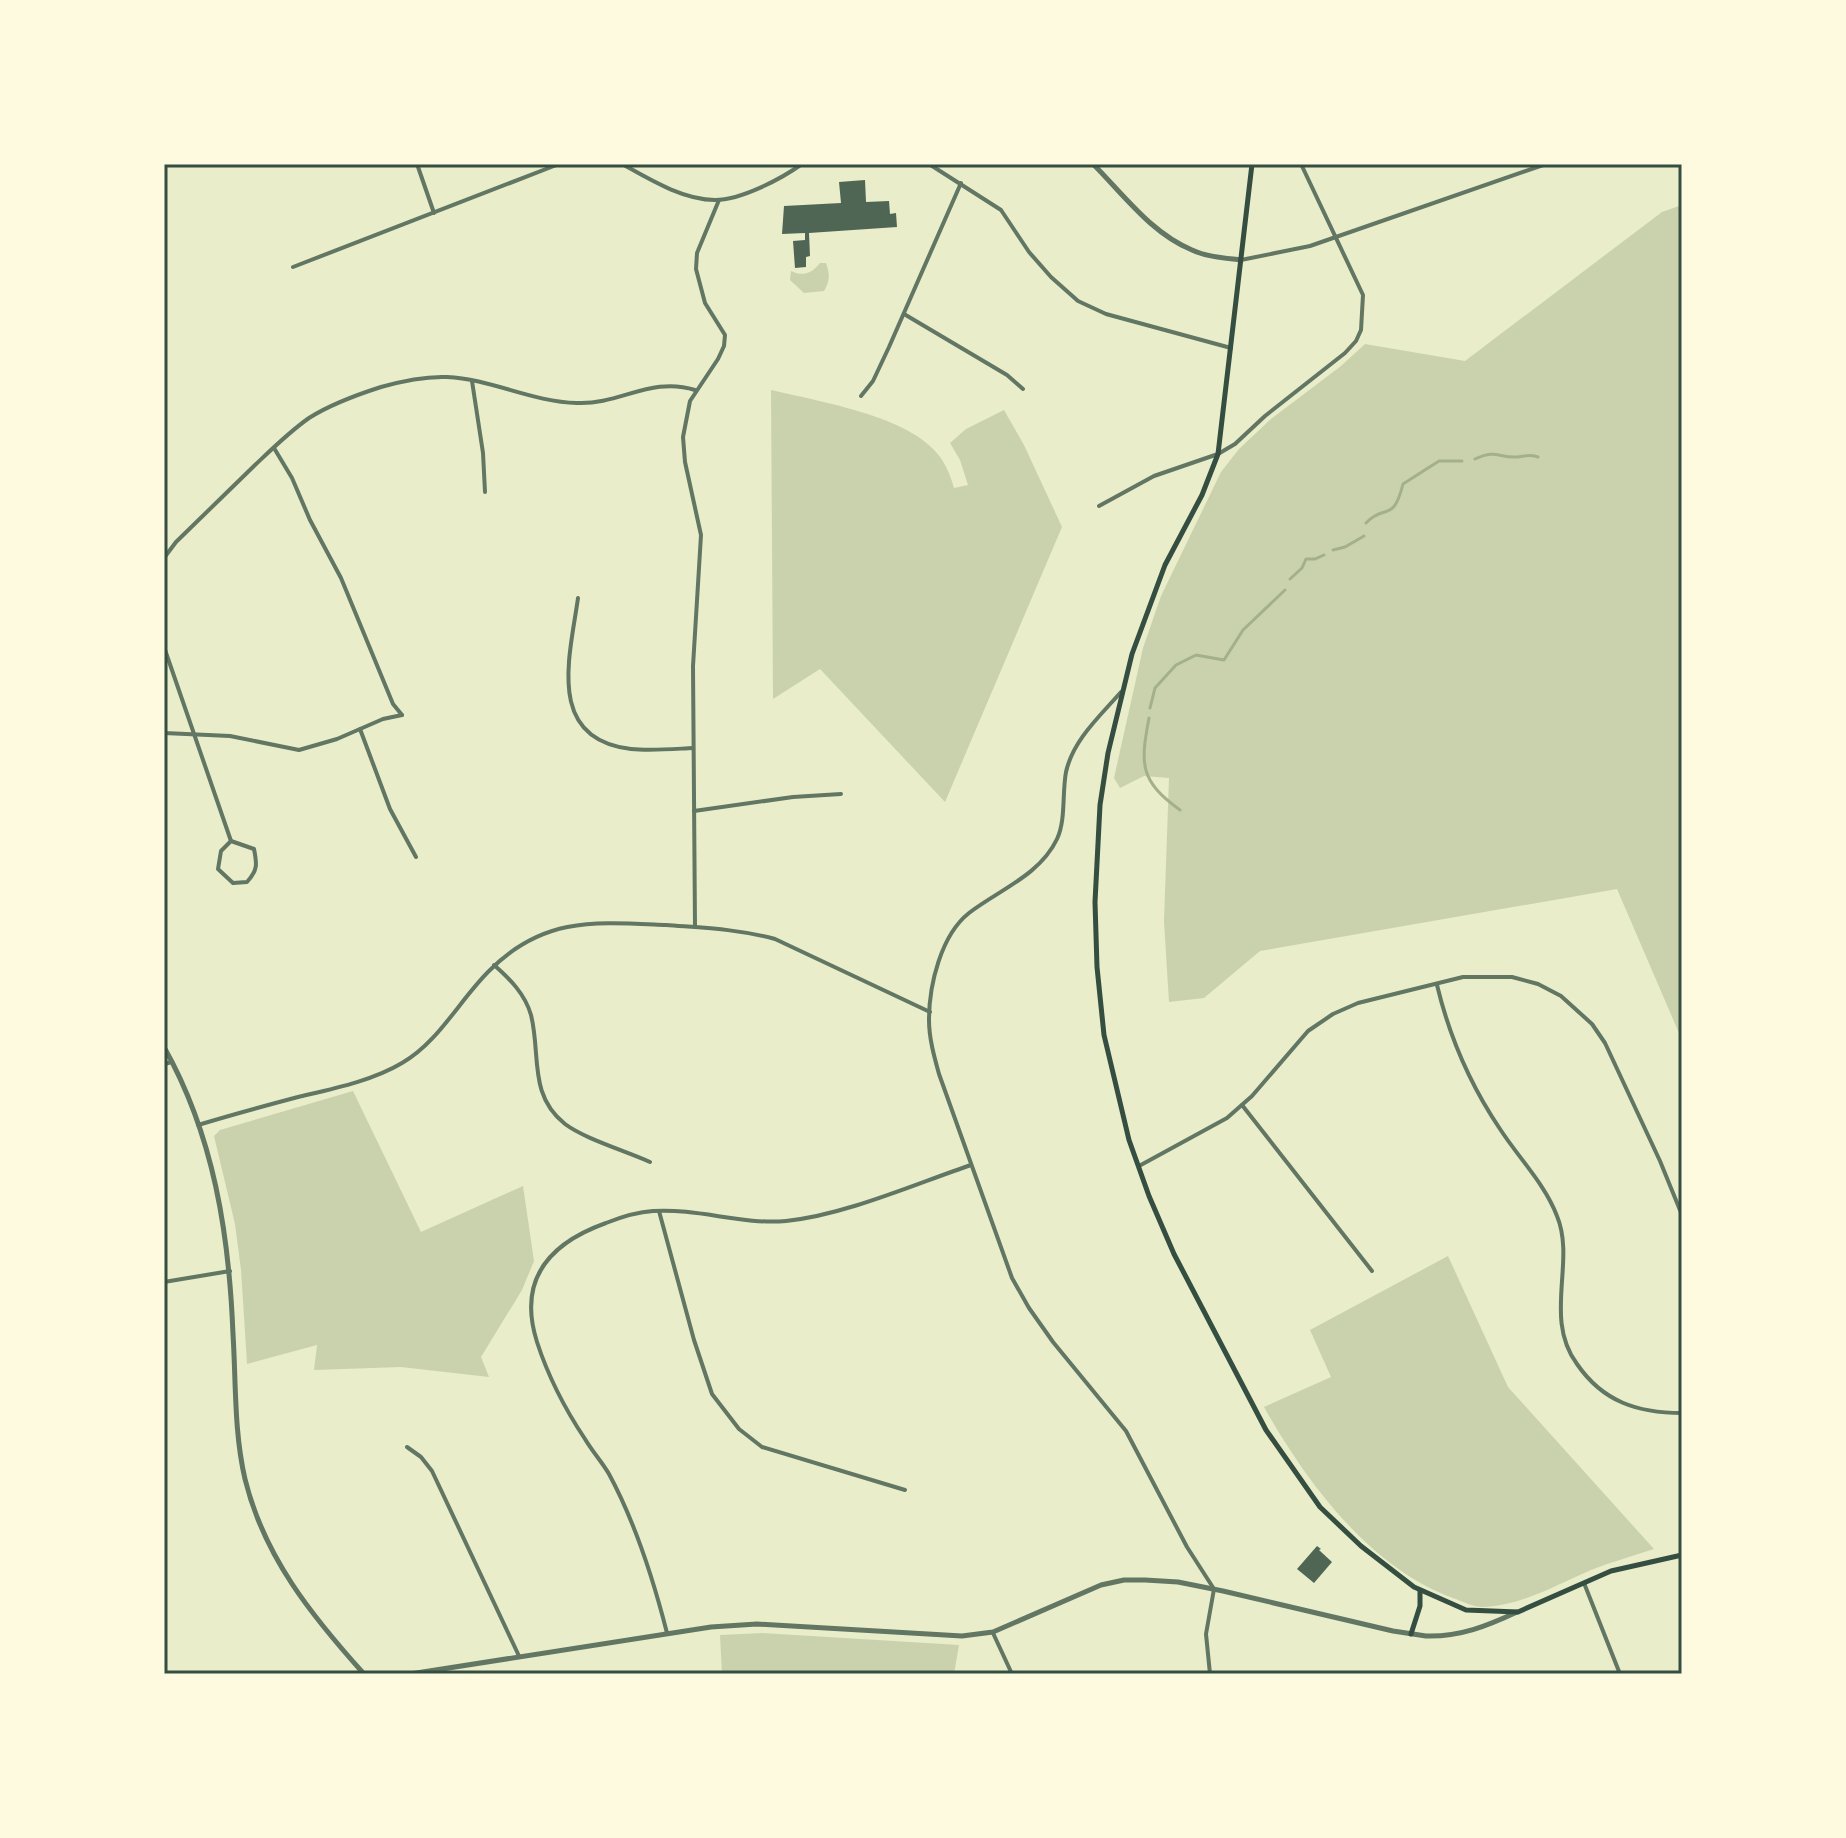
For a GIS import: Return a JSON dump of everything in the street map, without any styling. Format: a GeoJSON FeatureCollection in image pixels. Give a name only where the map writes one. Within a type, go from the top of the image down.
{"type":"FeatureCollection","features":[{"type":"Feature","properties":{"kind":"main road"},"geometry":{"type":"LineString","coordinates":[[1252,164],[1218,454],[1202,495],[1165,565],[1132,654],[1108,753],[1100,805],[1095,902],[1097,967],[1104,1035],[1129,1140],[1174,1254],[1266,1430],[1320,1507],[1372,1554],[1420,1591],[1466,1610],[1518,1612],[1611,1571],[1682,1555]]}},
{"type":"Feature","properties":{"kind":"main road"},"geometry":{"type":"LineString","coordinates":[[1411,1634],[1420,1606],[1420,1591]]}},
{"type":"Feature","properties":{"kind":"street"},"geometry":{"type":"LineString","coordinates":[[417,164],[434,213]]}},
{"type":"Feature","properties":{"kind":"street"},"geometry":{"type":"LineString","coordinates":[[293,267],[559,164]]}},
{"type":"Feature","properties":{"kind":"street"},"geometry":{"type":"LineString","coordinates":[[622,164],[688,195],[719,200],[764,186],[802,164]]}},
{"type":"Feature","properties":{"kind":"street"},"geometry":{"type":"LineString","coordinates":[[929,164],[1001,210],[1029,252],[1078,301],[1106,314],[1231,348]]}},
{"type":"Feature","properties":{"kind":"street"},"geometry":{"type":"LineString","coordinates":[[1093,164],[1133,208],[1160,231],[1192,250],[1241,260],[1310,246],[1546,164]]}},
{"type":"Feature","properties":{"kind":"street"},"geometry":{"type":"LineString","coordinates":[[1099,506],[1154,476],[1218,454],[1235,444],[1356,341],[1361,330],[1363,295],[1301,164]]}},
{"type":"Feature","properties":{"kind":"street"},"geometry":{"type":"LineString","coordinates":[[861,396],[873,381],[961,183]]}},
{"type":"Feature","properties":{"kind":"street"},"geometry":{"type":"LineString","coordinates":[[695,927],[693,666],[701,535],[685,462],[683,437],[686,412],[695,390],[724,346],[725,335],[705,303],[696,269],[697,253],[719,200]]}},
{"type":"Feature","properties":{"kind":"street"},"geometry":{"type":"LineString","coordinates":[[904,314],[1007,375],[1023,389]]}},
{"type":"Feature","properties":{"kind":"street"},"geometry":{"type":"LineString","coordinates":[[164,558],[176,542],[274,448],[311,417],[348,398],[422,378],[444,377],[567,402],[590,403],[613,399],[660,385],[695,390]]}},
{"type":"Feature","properties":{"kind":"street"},"geometry":{"type":"LineString","coordinates":[[472,381],[483,453],[485,492]]}},
{"type":"Feature","properties":{"kind":"street"},"geometry":{"type":"LineString","coordinates":[[164,733],[230,736],[299,750],[327,743],[388,717],[402,715],[393,704],[341,578],[274,448]]}},
{"type":"Feature","properties":{"kind":"street"},"geometry":{"type":"LineString","coordinates":[[578,598],[567,685],[573,709],[585,728],[603,740],[623,747],[693,748]]}},
{"type":"Feature","properties":{"kind":"street"},"geometry":{"type":"LineString","coordinates":[[164,647],[231,841]]}},
{"type":"Feature","properties":{"kind":"street"},"geometry":{"type":"LineString","coordinates":[[1123,690],[1087,730],[1073,753],[1066,772],[1059,837],[1045,859],[966,915],[949,936],[940,960],[930,1012],[932,1047],[1012,1278],[1060,1351],[1126,1431],[1187,1547],[1214,1589],[1206,1648],[1210,1674]]}},
{"type":"Feature","properties":{"kind":"street"},"geometry":{"type":"LineString","coordinates":[[360,729],[390,809],[416,857]]}},
{"type":"Feature","properties":{"kind":"street"},"geometry":{"type":"LineString","coordinates":[[694,811],[793,797],[841,794]]}},
{"type":"Feature","properties":{"kind":"street"},"geometry":{"type":"LineString","coordinates":[[231,841],[254,849],[256,873],[247,882],[233,883],[218,869],[221,851],[231,841]]}},
{"type":"Feature","properties":{"kind":"street"},"geometry":{"type":"LineString","coordinates":[[198,1125],[340,1086],[402,1063],[425,1045],[494,965],[530,940],[582,923],[616,921],[729,929],[775,939],[930,1012]]}},
{"type":"Feature","properties":{"kind":"street"},"geometry":{"type":"LineString","coordinates":[[494,965],[517,987],[530,1013],[538,1082],[549,1109],[577,1132],[650,1162]]}},
{"type":"Feature","properties":{"kind":"street"},"geometry":{"type":"LineString","coordinates":[[1139,1166],[1227,1118],[1321,1021],[1358,1003],[1463,977],[1512,977],[1538,984],[1561,996],[1579,1011],[1605,1043],[1682,1215]]}},
{"type":"Feature","properties":{"kind":"street"},"geometry":{"type":"LineString","coordinates":[[1436,984],[1466,1068],[1498,1126],[1557,1214],[1562,1239],[1560,1305],[1564,1337],[1574,1362],[1611,1399],[1656,1413],[1682,1413]]}},
{"type":"Feature","properties":{"kind":"street"},"geometry":{"type":"LineString","coordinates":[[164,1047],[198,1125],[218,1190],[230,1271],[238,1439],[245,1480],[268,1544],[293,1589],[364,1674]]}},
{"type":"Feature","properties":{"kind":"street"},"geometry":{"type":"LineString","coordinates":[[164,1064],[172,1062]]}},
{"type":"Feature","properties":{"kind":"street"},"geometry":{"type":"LineString","coordinates":[[1242,1105],[1372,1271]]}},
{"type":"Feature","properties":{"kind":"street"},"geometry":{"type":"LineString","coordinates":[[667,1633],[635,1530],[606,1470],[552,1381],[531,1318],[534,1284],[550,1255],[566,1241],[622,1217],[659,1211],[784,1221],[842,1208],[971,1165]]}},
{"type":"Feature","properties":{"kind":"street"},"geometry":{"type":"LineString","coordinates":[[659,1211],[712,1394],[739,1429],[762,1447],[905,1490]]}},
{"type":"Feature","properties":{"kind":"street"},"geometry":{"type":"LineString","coordinates":[[164,1282],[230,1271]]}},
{"type":"Feature","properties":{"kind":"street"},"geometry":{"type":"LineString","coordinates":[[407,1447],[421,1457],[432,1471],[519,1656]]}},
{"type":"Feature","properties":{"kind":"street"},"geometry":{"type":"LineString","coordinates":[[410,1674],[667,1633],[757,1624],[962,1636],[993,1632],[1101,1585],[1124,1580],[1178,1582],[1411,1634],[1452,1636],[1469,1633],[1518,1612]]}},
{"type":"Feature","properties":{"kind":"street"},"geometry":{"type":"LineString","coordinates":[[1584,1583],[1620,1674]]}},
{"type":"Feature","properties":{"kind":"street"},"geometry":{"type":"LineString","coordinates":[[993,1632],[1012,1674]]}},
{"type":"Feature","properties":{"kind":"green space"},"geometry":{"type":"Polygon","coordinates":[[[1682,205],[1682,1040],[1617,889],[1260,951],[1204,998],[1169,1002],[1164,921],[1169,778],[1144,776],[1120,788],[1114,778],[1143,648],[1161,596],[1221,472],[1239,449],[1271,419],[1365,344],[1465,361],[1662,212],[1682,205]]]}},
{"type":"Feature","properties":{"kind":"green space"},"geometry":{"type":"Polygon","coordinates":[[[820,263],[826,263],[828,271],[824,291],[804,293],[790,280],[791,271],[807,273],[820,263]]]}},
{"type":"Feature","properties":{"kind":"green space"},"geometry":{"type":"Polygon","coordinates":[[[771,390],[858,411],[902,427],[938,454],[954,488],[968,485],[960,460],[950,443],[966,429],[1004,410],[1062,527],[945,802],[820,669],[773,699],[771,390]]]}},
{"type":"Feature","properties":{"kind":"green space"},"geometry":{"type":"Polygon","coordinates":[[[353,1091],[421,1232],[523,1186],[534,1261],[522,1290],[481,1357],[489,1377],[401,1367],[314,1370],[317,1345],[247,1364],[235,1224],[214,1136],[220,1130],[353,1091]]]}},
{"type":"Feature","properties":{"kind":"green space"},"geometry":{"type":"Polygon","coordinates":[[[1448,1256],[1508,1387],[1654,1549],[1591,1570],[1524,1599],[1496,1606],[1475,1606],[1423,1584],[1394,1566],[1343,1519],[1300,1464],[1264,1407],[1331,1377],[1310,1330],[1448,1256]]]}},
{"type":"Feature","properties":{"kind":"green space"},"geometry":{"type":"Polygon","coordinates":[[[762,1633],[959,1645],[954,1674],[722,1674],[720,1635],[762,1633]]]}},
{"type":"Feature","properties":{"kind":"building"},"geometry":{"type":"Polygon","coordinates":[[[865,180],[866,202],[889,201],[890,214],[896,213],[897,227],[809,233],[810,256],[806,257],[806,267],[795,268],[793,241],[805,240],[805,233],[782,234],[784,206],[841,203],[839,182],[865,180]]]}},
{"type":"Feature","properties":{"kind":"building"},"geometry":{"type":"Polygon","coordinates":[[[1317,1546],[1332,1562],[1314,1583],[1297,1569],[1317,1546]]]}},
{"type":"Feature","properties":{"kind":"waterway"},"geometry":{"type":"LineString","coordinates":[[1475,459],[1493,454],[1538,457]]}},
{"type":"Feature","properties":{"kind":"waterway"},"geometry":{"type":"LineString","coordinates":[[1366,523],[1392,509],[1403,484],[1439,461],[1462,461]]}},
{"type":"Feature","properties":{"kind":"waterway"},"geometry":{"type":"LineString","coordinates":[[1333,550],[1364,536]]}},
{"type":"Feature","properties":{"kind":"waterway"},"geometry":{"type":"LineString","coordinates":[[1290,579],[1302,568],[1306,559],[1324,555]]}},
{"type":"Feature","properties":{"kind":"waterway"},"geometry":{"type":"LineString","coordinates":[[1150,708],[1155,688],[1176,665],[1196,655],[1224,660],[1243,630],[1285,590]]}},
{"type":"Feature","properties":{"kind":"waterway"},"geometry":{"type":"LineString","coordinates":[[1149,718],[1144,748],[1146,771],[1157,790],[1180,810]]}}]}
